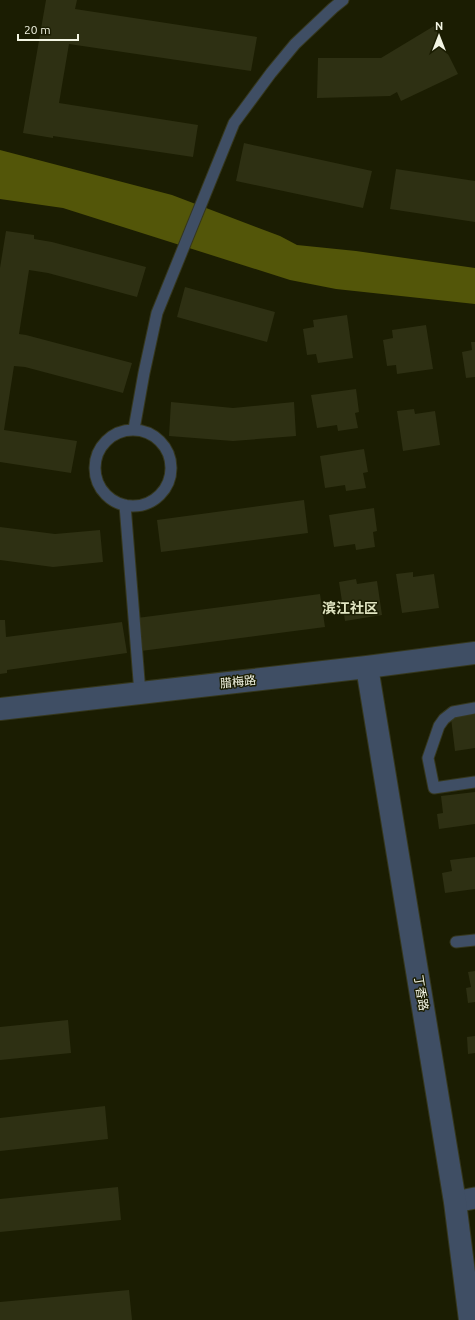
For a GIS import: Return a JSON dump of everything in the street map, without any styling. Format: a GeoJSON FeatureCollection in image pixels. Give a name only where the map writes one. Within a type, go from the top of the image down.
{"type":"FeatureCollection","features":[{"type":"Feature","properties":{"kind":"street","name":"腊梅路"},"geometry":{"type":"LineString","coordinates":[[0,709],[367,668],[475,653]]}},
{"type":"Feature","properties":{"kind":"street","name":"丁香路"},"geometry":{"type":"LineString","coordinates":[[367,668],[465,1200],[470,1320]]}},
{"type":"Feature","properties":{"kind":"lane"},"geometry":{"type":"LineString","coordinates":[[134,429],[157,313],[234,123],[271,73],[295,44],[343,0]]}},
{"type":"Feature","properties":{"kind":"lane"},"geometry":{"type":"LineString","coordinates":[[134,429],[147,432],[158,438],[166,448],[170,460],[171,472],[168,484],[160,495],[150,502],[138,506],[125,505],[114,501],[105,494],[99,485],[95,474],[95,463],[98,452],[104,443],[113,435],[134,429]]}},
{"type":"Feature","properties":{"kind":"lane"},"geometry":{"type":"LineString","coordinates":[[125,505],[140,693]]}},
{"type":"Feature","properties":{"kind":"lane"},"geometry":{"type":"LineString","coordinates":[[475,708],[453,712],[444,719],[439,726],[428,758],[434,788],[475,782]]}},
{"type":"Feature","properties":{"kind":"lane"},"geometry":{"type":"LineString","coordinates":[[456,942],[475,940]]}},
{"type":"Feature","properties":{"kind":"shaded area"},"geometry":{"type":"Polygon","coordinates":[[[0,150],[172,195],[280,236],[297,245],[356,251],[475,268],[475,304],[336,289],[290,280],[63,208],[0,199],[0,150]]]}},
{"type":"Feature","properties":{"kind":"building"},"geometry":{"type":"Polygon","coordinates":[[[46,0],[77,0],[75,9],[257,37],[251,71],[69,44],[59,103],[198,125],[193,157],[53,136],[53,138],[23,133],[46,0]]]}},
{"type":"Feature","properties":{"kind":"building"},"geometry":{"type":"Polygon","coordinates":[[[434,26],[458,74],[401,101],[397,92],[390,96],[317,98],[318,58],[381,58],[434,26]]]}},
{"type":"Feature","properties":{"kind":"building"},"geometry":{"type":"Polygon","coordinates":[[[244,143],[372,171],[363,208],[236,181],[244,143]]]}},
{"type":"Feature","properties":{"kind":"building"},"geometry":{"type":"Polygon","coordinates":[[[396,169],[475,181],[475,222],[390,209],[396,169]]]}},
{"type":"Feature","properties":{"kind":"building"},"geometry":{"type":"Polygon","coordinates":[[[6,231],[34,235],[34,239],[52,242],[146,267],[137,297],[48,273],[29,270],[19,334],[132,363],[123,393],[25,367],[14,366],[4,430],[77,441],[71,473],[0,462],[0,268],[6,231]]]}},
{"type":"Feature","properties":{"kind":"building"},"geometry":{"type":"Polygon","coordinates":[[[185,287],[275,312],[267,342],[177,317],[185,287]]]}},
{"type":"Feature","properties":{"kind":"building"},"geometry":{"type":"Polygon","coordinates":[[[347,315],[353,358],[318,363],[316,354],[307,355],[303,329],[314,327],[313,320],[347,315]]]}},
{"type":"Feature","properties":{"kind":"building"},"geometry":{"type":"Polygon","coordinates":[[[426,325],[433,369],[397,374],[396,365],[387,366],[383,340],[393,338],[392,330],[426,325]]]}},
{"type":"Feature","properties":{"kind":"building"},"geometry":{"type":"Polygon","coordinates":[[[471,342],[475,342],[475,377],[466,378],[462,352],[472,350],[471,342]]]}},
{"type":"Feature","properties":{"kind":"building"},"geometry":{"type":"Polygon","coordinates":[[[356,389],[359,412],[355,413],[358,428],[338,431],[337,425],[317,428],[311,395],[356,389]]]}},
{"type":"Feature","properties":{"kind":"building"},"geometry":{"type":"Polygon","coordinates":[[[171,402],[233,408],[294,402],[296,436],[233,441],[169,436],[171,402]]]}},
{"type":"Feature","properties":{"kind":"building"},"geometry":{"type":"Polygon","coordinates":[[[414,409],[415,414],[435,411],[440,445],[403,451],[397,411],[414,409]]]}},
{"type":"Feature","properties":{"kind":"building"},"geometry":{"type":"Polygon","coordinates":[[[364,449],[368,472],[363,473],[366,488],[346,491],[345,485],[325,488],[320,456],[364,449]]]}},
{"type":"Feature","properties":{"kind":"building"},"geometry":{"type":"Polygon","coordinates":[[[304,500],[308,533],[161,552],[157,520],[304,500]]]}},
{"type":"Feature","properties":{"kind":"building"},"geometry":{"type":"Polygon","coordinates":[[[374,508],[377,531],[373,532],[375,547],[356,550],[355,544],[334,547],[329,515],[374,508]]]}},
{"type":"Feature","properties":{"kind":"building"},"geometry":{"type":"Polygon","coordinates":[[[0,527],[55,534],[100,530],[103,562],[53,567],[0,560],[0,527]]]}},
{"type":"Feature","properties":{"kind":"building"},"geometry":{"type":"Polygon","coordinates":[[[413,572],[413,577],[434,574],[439,608],[402,613],[396,574],[413,572]]]}},
{"type":"Feature","properties":{"kind":"building"},"geometry":{"type":"Polygon","coordinates":[[[356,579],[357,584],[377,581],[382,615],[345,621],[339,582],[356,579]]]}},
{"type":"Feature","properties":{"kind":"building"},"geometry":{"type":"Polygon","coordinates":[[[320,594],[325,627],[141,651],[137,618],[320,594]]]}},
{"type":"Feature","properties":{"kind":"building"},"geometry":{"type":"Polygon","coordinates":[[[0,620],[5,620],[6,637],[122,622],[127,653],[7,670],[7,673],[0,674],[0,620]]]}},
{"type":"Feature","properties":{"kind":"building"},"geometry":{"type":"Polygon","coordinates":[[[475,714],[475,748],[455,751],[451,718],[475,714]]]}},
{"type":"Feature","properties":{"kind":"building"},"geometry":{"type":"Polygon","coordinates":[[[475,792],[475,824],[439,829],[437,814],[443,813],[441,796],[475,792]]]}},
{"type":"Feature","properties":{"kind":"building"},"geometry":{"type":"Polygon","coordinates":[[[475,857],[475,889],[445,893],[442,873],[452,871],[450,860],[475,857]]]}},
{"type":"Feature","properties":{"kind":"building"},"geometry":{"type":"Polygon","coordinates":[[[475,971],[475,1002],[468,1003],[466,988],[471,987],[468,972],[475,971]]]}},
{"type":"Feature","properties":{"kind":"building"},"geometry":{"type":"Polygon","coordinates":[[[68,1020],[71,1053],[0,1060],[0,1027],[68,1020]]]}},
{"type":"Feature","properties":{"kind":"building"},"geometry":{"type":"Polygon","coordinates":[[[475,1036],[475,1053],[468,1054],[467,1037],[475,1036]]]}},
{"type":"Feature","properties":{"kind":"building"},"geometry":{"type":"Polygon","coordinates":[[[105,1106],[108,1139],[0,1151],[0,1118],[105,1106]]]}},
{"type":"Feature","properties":{"kind":"building"},"geometry":{"type":"Polygon","coordinates":[[[118,1187],[121,1220],[0,1232],[0,1199],[118,1187]]]}},
{"type":"Feature","properties":{"kind":"building"},"geometry":{"type":"Polygon","coordinates":[[[129,1290],[132,1320],[0,1320],[0,1302],[129,1290]]]}},
{"type":"Feature","properties":{"kind":"district","name":"滨江社区"},"geometry":{"type":"Point","coordinates":[350,608]}}]}
